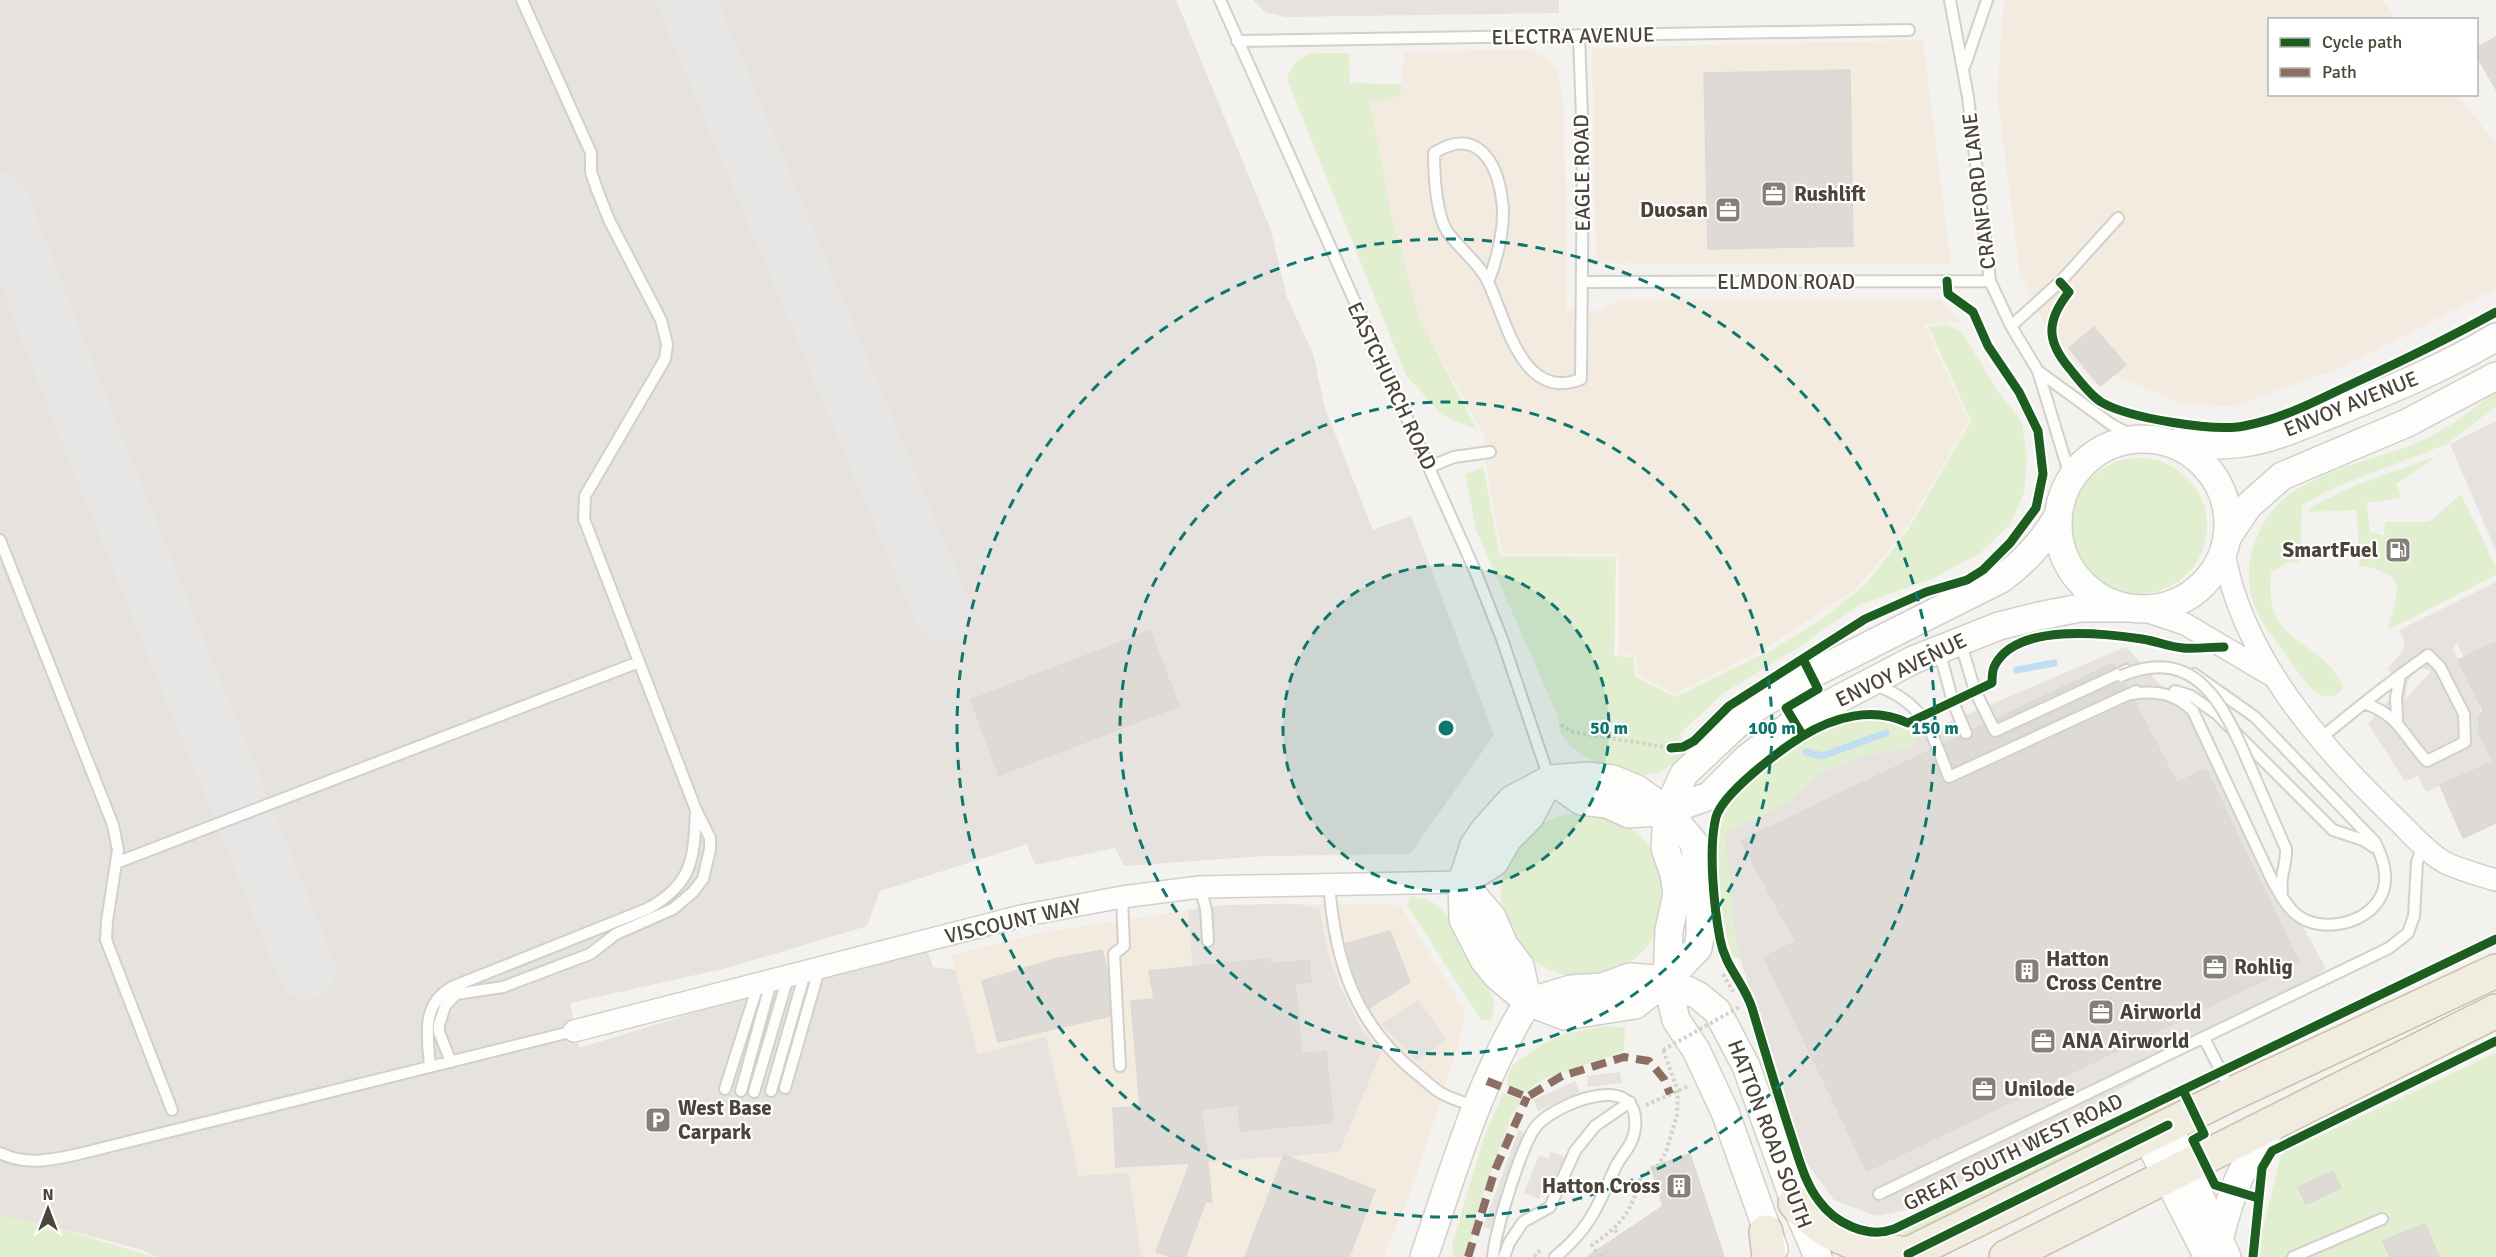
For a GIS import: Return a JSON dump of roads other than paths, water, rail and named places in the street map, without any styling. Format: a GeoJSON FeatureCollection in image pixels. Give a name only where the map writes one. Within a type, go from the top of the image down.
{"type":"FeatureCollection","features":[{"type":"Feature","properties":{"kind":"highway","name":"GREAT SOUTH WEST ROAD"},"geometry":{"type":"LineString","coordinates":[[1905,1255],[2157,1130],[2496,971]]}},
{"type":"Feature","properties":{"kind":"highway"},"geometry":{"type":"LineString","coordinates":[[2006,1257],[2185,1178],[2276,1124],[2496,1011]]}},
{"type":"Feature","properties":{"kind":"highway"},"geometry":{"type":"LineString","coordinates":[[1795,1203],[1809,1219],[1839,1237],[1905,1255]]}},
{"type":"Feature","properties":{"kind":"street","name":"ENVOY AVENUE"},"geometry":{"type":"LineString","coordinates":[[2151,440],[2210,446],[2245,443],[2294,429],[2399,387],[2458,360],[2496,337]]}},
{"type":"Feature","properties":{"kind":"street","name":"ENVOY AVENUE"},"geometry":{"type":"LineString","coordinates":[[2226,544],[2248,506],[2282,476],[2407,423],[2496,376]]}},
{"type":"Feature","properties":{"kind":"street"},"geometry":{"type":"LineString","coordinates":[[2274,677],[2185,624],[2106,601],[2077,579],[2061,551],[2058,516],[2061,498],[2071,479],[2084,462],[2100,450],[2121,442],[2151,440],[2183,449],[2199,460],[2213,476],[2223,493],[2228,516],[2226,544],[2237,606],[2274,677],[2321,738],[2366,790],[2423,845],[2443,861],[2496,880]]}},
{"type":"Feature","properties":{"kind":"street","name":"ENVOY AVENUE"},"geometry":{"type":"LineString","coordinates":[[1667,811],[1683,774],[1752,710],[1810,675],[2001,579],[2017,568],[2044,540],[2058,516]]}},
{"type":"Feature","properties":{"kind":"street"},"geometry":{"type":"LineString","coordinates":[[2135,609],[2166,607],[2185,599],[2205,584],[2226,544]]}},
{"type":"Feature","properties":{"kind":"street","name":"ENVOY AVENUE"},"geometry":{"type":"LineString","coordinates":[[1667,811],[1709,796],[1747,758],[1795,722],[1950,645],[1999,626],[2039,615],[2080,608],[2135,609]]}},
{"type":"Feature","properties":{"kind":"street"},"geometry":{"type":"LineString","coordinates":[[1424,1257],[1475,1107],[1505,1040],[1528,1002],[1571,989],[1603,987],[1630,977],[1667,980],[1698,948],[1701,917],[1700,878],[1694,843],[1667,811],[1629,814],[1607,804],[1581,801],[1550,779],[1517,795],[1497,814],[1474,845],[1462,882],[1492,917],[1504,945],[1520,966],[1528,1002]]}},
{"type":"Feature","properties":{"kind":"street","name":"VISCOUNT WAY"},"geometry":{"type":"LineString","coordinates":[[574,1031],[1021,916],[1122,897],[1200,887],[1462,882]]}},
{"type":"Feature","properties":{"kind":"street","name":"HATTON ROAD SOUTH"},"geometry":{"type":"LineString","coordinates":[[1667,980],[1699,996],[1717,1011],[1730,1031],[1746,1066],[1795,1203],[1818,1257]]}},
{"type":"Feature","properties":{"kind":"street","name":"HATTON ROAD SOUTH"},"geometry":{"type":"LineString","coordinates":[[1667,980],[1676,1020],[1696,1050],[1725,1112],[1771,1249]]}},
{"type":"Feature","properties":{"kind":"street"},"geometry":{"type":"LineString","coordinates":[[2218,1250],[2238,1174],[2260,1140],[2276,1124]]}},
{"type":"Feature","properties":{"kind":"street"},"geometry":{"type":"LineString","coordinates":[[2157,1130],[2185,1178],[2218,1250]]}},
{"type":"Feature","properties":{"kind":"lane"},"geometry":{"type":"LineString","coordinates":[[451,1062],[439,1032],[439,1025],[445,1006],[456,994],[503,987],[590,954],[616,934],[673,909],[704,879],[711,849],[710,838],[696,810],[584,519],[584,506],[589,490],[664,358],[664,331],[609,220],[591,172],[591,153],[522,0]]}},
{"type":"Feature","properties":{"kind":"lane","name":"EASTCHURCH ROAD"},"geometry":{"type":"LineString","coordinates":[[1220,0],[1429,467],[1502,639],[1550,779]]}},
{"type":"Feature","properties":{"kind":"lane","name":"CRANFORD LANE"},"geometry":{"type":"LineString","coordinates":[[1950,0],[1964,66],[1990,281],[2011,326],[2037,371],[2071,479]]}},
{"type":"Feature","properties":{"kind":"lane"},"geometry":{"type":"LineString","coordinates":[[1964,66],[1987,0]]}},
{"type":"Feature","properties":{"kind":"lane","name":"ELECTRA AVENUE"},"geometry":{"type":"LineString","coordinates":[[1237,41],[1909,30]]}},
{"type":"Feature","properties":{"kind":"lane","name":"EAGLE ROAD"},"geometry":{"type":"LineString","coordinates":[[1488,282],[1502,321],[1523,361],[1542,379],[1566,385],[1581,379],[1583,282],[1579,36]]}},
{"type":"Feature","properties":{"kind":"lane"},"geometry":{"type":"LineString","coordinates":[[1462,143],[1479,147],[1488,156],[1503,201],[1497,259],[1488,282],[1447,232],[1438,202],[1434,153],[1462,143]]}},
{"type":"Feature","properties":{"kind":"lane"},"geometry":{"type":"LineString","coordinates":[[2011,326],[2060,282],[2118,218]]}},
{"type":"Feature","properties":{"kind":"lane","name":"ELMDON ROAD"},"geometry":{"type":"LineString","coordinates":[[1583,282],[1990,281]]}},
{"type":"Feature","properties":{"kind":"lane","name":"CRANFORD LANE"},"geometry":{"type":"LineString","coordinates":[[2037,371],[2112,425],[2151,440]]}},
{"type":"Feature","properties":{"kind":"lane"},"geometry":{"type":"LineString","coordinates":[[1429,467],[1454,457],[1490,452]]}},
{"type":"Feature","properties":{"kind":"lane"},"geometry":{"type":"LineString","coordinates":[[0,540],[113,825],[118,850],[106,940],[172,1110]]}},
{"type":"Feature","properties":{"kind":"lane"},"geometry":{"type":"LineString","coordinates":[[1950,645],[1995,731],[2112,677],[2152,664],[2181,668],[2234,699],[2256,717],[2375,842],[2385,869],[2385,885],[2381,897],[2362,914],[2331,925],[2314,924],[2297,916],[2287,906],[2193,711],[2183,701],[2166,693],[2148,691],[2131,694]]}},
{"type":"Feature","properties":{"kind":"lane"},"geometry":{"type":"LineString","coordinates":[[1950,645],[1953,702],[1966,733]]}},
{"type":"Feature","properties":{"kind":"lane"},"geometry":{"type":"LineString","coordinates":[[2321,738],[2364,703],[2400,675],[2428,655],[2440,667],[2464,714],[2465,742],[2427,761],[2409,742],[2397,720],[2385,710],[2364,703]]}},
{"type":"Feature","properties":{"kind":"lane"},"geometry":{"type":"LineString","coordinates":[[116,863],[639,662]]}},
{"type":"Feature","properties":{"kind":"lane"},"geometry":{"type":"LineString","coordinates":[[1870,683],[1888,690],[1916,707],[1930,728],[1950,777],[2133,691],[2168,689],[2191,696],[2217,714],[2234,731],[2243,739],[2326,822],[2333,830],[2372,844],[2380,856],[2383,885],[2379,897],[2372,905],[2347,920],[2331,924],[2314,922],[2298,915],[2281,891],[2280,883],[2287,863],[2286,849],[2254,774],[2240,742],[2235,731],[2216,698],[2194,677],[2169,668],[2152,667],[2121,676]]}},
{"type":"Feature","properties":{"kind":"lane"},"geometry":{"type":"LineString","coordinates":[[2397,720],[2396,698],[2400,675]]}},
{"type":"Feature","properties":{"kind":"lane"},"geometry":{"type":"LineString","coordinates":[[430,1067],[428,1013],[437,999],[452,987],[647,909],[669,896],[684,879],[692,859],[696,810]]}},
{"type":"Feature","properties":{"kind":"lane"},"geometry":{"type":"LineString","coordinates":[[1879,1194],[2390,948],[2409,933],[2414,916],[2417,862],[2423,845]]}},
{"type":"Feature","properties":{"kind":"lane"},"geometry":{"type":"LineString","coordinates":[[1329,884],[1337,948],[1348,985],[1362,1012],[1383,1042],[1409,1068],[1441,1093],[1475,1107]]}},
{"type":"Feature","properties":{"kind":"lane"},"geometry":{"type":"LineString","coordinates":[[1200,887],[1206,909],[1208,941]]}},
{"type":"Feature","properties":{"kind":"lane"},"geometry":{"type":"LineString","coordinates":[[1120,1066],[1114,954],[1124,946],[1122,897]]}},
{"type":"Feature","properties":{"kind":"lane"},"geometry":{"type":"LineString","coordinates":[[785,1088],[788,977]]}},
{"type":"Feature","properties":{"kind":"lane"},"geometry":{"type":"LineString","coordinates":[[725,1089],[788,977]]}},
{"type":"Feature","properties":{"kind":"lane"},"geometry":{"type":"LineString","coordinates":[[741,1091],[788,977]]}},
{"type":"Feature","properties":{"kind":"lane"},"geometry":{"type":"LineString","coordinates":[[771,1091],[788,977]]}},
{"type":"Feature","properties":{"kind":"lane"},"geometry":{"type":"LineString","coordinates":[[754,1092],[788,977]]}},
{"type":"Feature","properties":{"kind":"lane"},"geometry":{"type":"LineString","coordinates":[[0,1153],[20,1161],[31,1162],[69,1156],[574,1031]]}},
{"type":"Feature","properties":{"kind":"lane"},"geometry":{"type":"LineString","coordinates":[[2204,1038],[2232,1094]]}},
{"type":"Feature","properties":{"kind":"lane"},"geometry":{"type":"LineString","coordinates":[[1493,1257],[1496,1235],[1526,1146],[1536,1126],[1555,1113],[1584,1100],[1615,1095],[1632,1106],[1635,1128],[1632,1143],[1616,1166],[1601,1204],[1586,1228],[1555,1257]]}},
{"type":"Feature","properties":{"kind":"lane"},"geometry":{"type":"LineString","coordinates":[[1504,1257],[1509,1243],[1523,1222],[1550,1207],[1575,1151],[1595,1126],[1632,1106]]}},
{"type":"Feature","properties":{"kind":"lane"},"geometry":{"type":"LineString","coordinates":[[2294,1257],[2382,1219]]}},
{"type":"Feature","properties":{"kind":"waterway"},"geometry":{"type":"LineString","coordinates":[[2017,670],[2054,663]]}},
{"type":"Feature","properties":{"kind":"waterway"},"geometry":{"type":"LineString","coordinates":[[1806,752],[1822,756],[1886,733]]}},
{"type":"Feature","properties":{"kind":"place","name":"Rushlift"},"geometry":{"type":"Point","coordinates":[1774,194]}},
{"type":"Feature","properties":{"kind":"place","name":"Duosan"},"geometry":{"type":"Point","coordinates":[1728,210]}},
{"type":"Feature","properties":{"kind":"place","name":"SmartFuel"},"geometry":{"type":"Point","coordinates":[2398,550]}},
{"type":"Feature","properties":{"kind":"place","name":"Rohlig"},"geometry":{"type":"Point","coordinates":[2215,967]}},
{"type":"Feature","properties":{"kind":"place","name":"Hatton Cross Centre"},"geometry":{"type":"Point","coordinates":[2027,971]}},
{"type":"Feature","properties":{"kind":"place","name":"Airworld"},"geometry":{"type":"Point","coordinates":[2101,1012]}},
{"type":"Feature","properties":{"kind":"place","name":"ANA Airworld"},"geometry":{"type":"Point","coordinates":[2043,1041]}},
{"type":"Feature","properties":{"kind":"place","name":"Unilode"},"geometry":{"type":"Point","coordinates":[1984,1089]}},
{"type":"Feature","properties":{"kind":"place","name":"West Base Carpark"},"geometry":{"type":"Point","coordinates":[658,1120]}},
{"type":"Feature","properties":{"kind":"place","name":"Hatton Cross"},"geometry":{"type":"Point","coordinates":[1679,1186]}}]}
